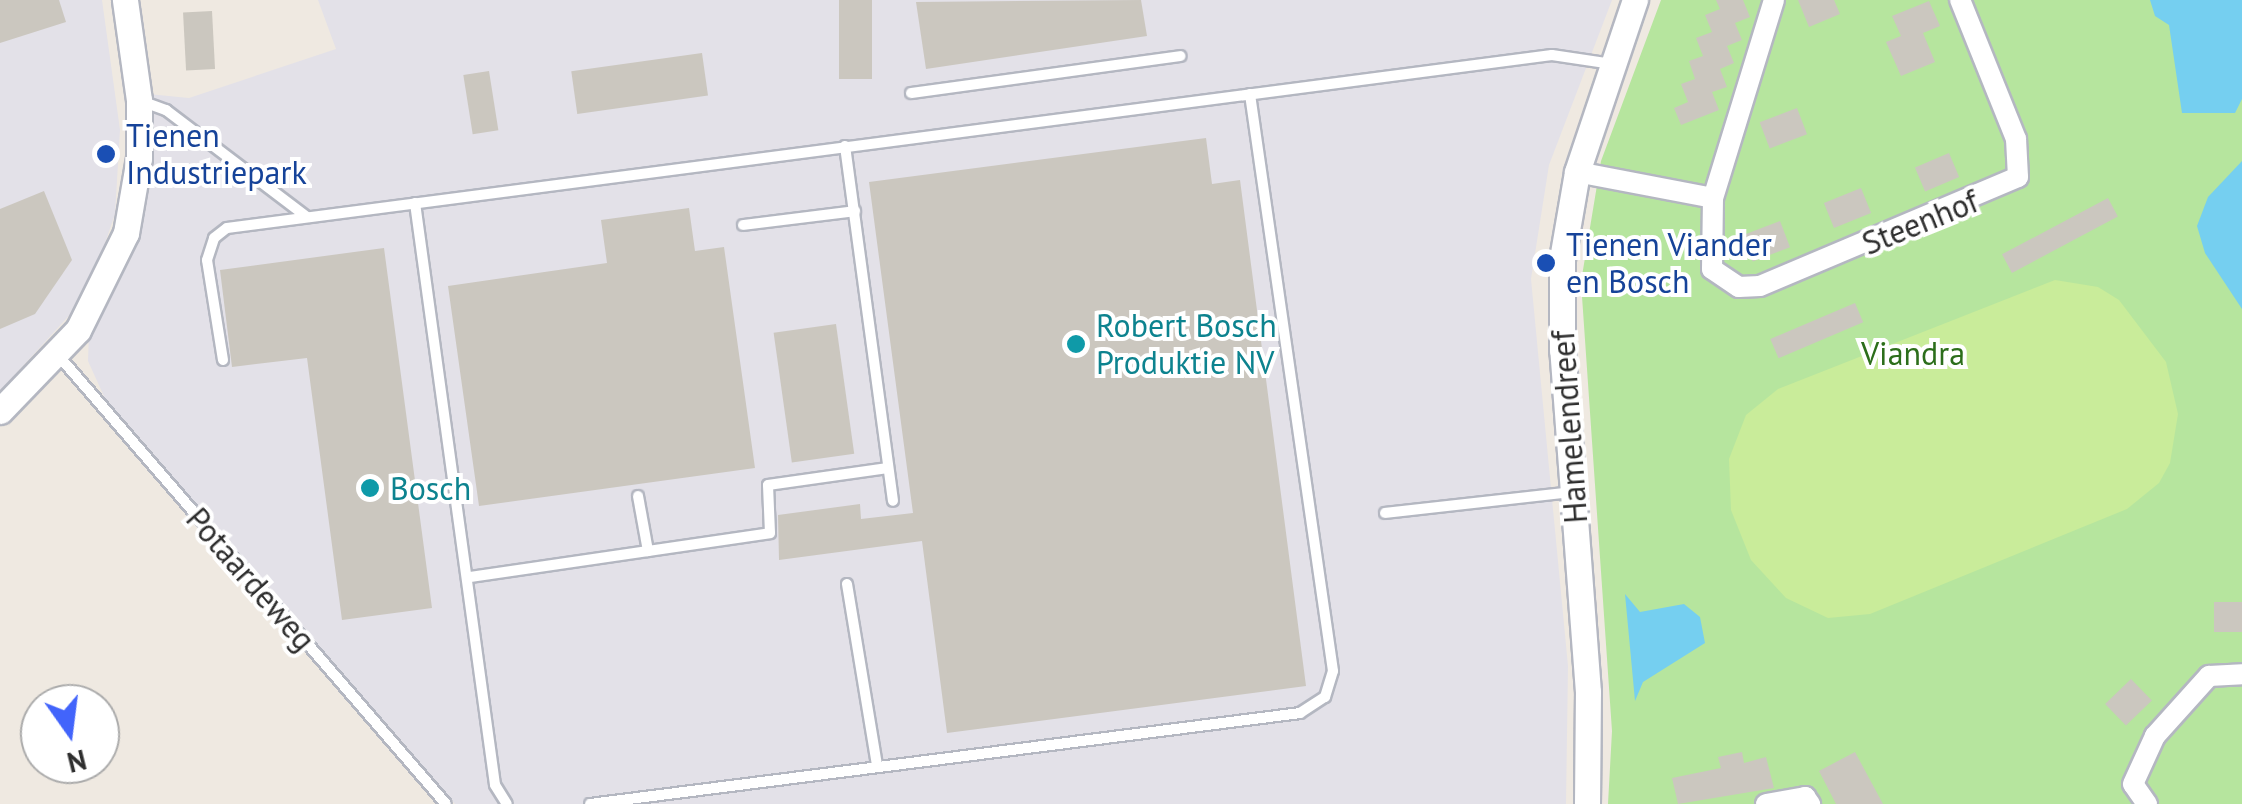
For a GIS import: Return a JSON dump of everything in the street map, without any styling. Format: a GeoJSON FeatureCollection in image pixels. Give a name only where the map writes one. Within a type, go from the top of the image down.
{"type":"FeatureCollection","features":[{"type":"Feature","properties":{"kind":"street","name":"Hamelendreef"},"geometry":{"type":"LineString","coordinates":[[1587,804],[1588,692],[1561,310],[1578,172],[1635,0]]}},
{"type":"Feature","properties":{"kind":"street","name":"Steenhof"},"geometry":{"type":"LineString","coordinates":[[1774,0],[1713,198],[1712,269],[1739,287],[1760,286],[2009,185],[2022,164],[2016,139],[1960,0]]}},
{"type":"Feature","properties":{"kind":"street"},"geometry":{"type":"LineString","coordinates":[[0,411],[56,354],[99,296],[126,232],[138,158],[139,100],[132,2]]}},
{"type":"Feature","properties":{"kind":"street"},"geometry":{"type":"LineString","coordinates":[[1578,172],[1713,198]]}},
{"type":"Feature","properties":{"kind":"street"},"geometry":{"type":"LineString","coordinates":[[2147,804],[2133,784],[2139,763],[2180,704],[2209,676],[2242,674]]}},
{"type":"Feature","properties":{"kind":"street"},"geometry":{"type":"LineString","coordinates":[[1766,804],[1806,796],[1810,804]]}},
{"type":"Feature","properties":{"kind":"lane"},"geometry":{"type":"LineString","coordinates":[[223,360],[207,260],[214,238],[227,228],[1552,55],[1613,64]]}},
{"type":"Feature","properties":{"kind":"lane"},"geometry":{"type":"LineString","coordinates":[[912,93],[1180,56]]}},
{"type":"Feature","properties":{"kind":"lane"},"geometry":{"type":"LineString","coordinates":[[590,804],[1300,713],[1325,696],[1333,672],[1250,94]]}},
{"type":"Feature","properties":{"kind":"lane"},"geometry":{"type":"LineString","coordinates":[[139,100],[166,110],[307,217]]}},
{"type":"Feature","properties":{"kind":"lane"},"geometry":{"type":"LineString","coordinates":[[845,146],[893,502]]}},
{"type":"Feature","properties":{"kind":"lane"},"geometry":{"type":"LineString","coordinates":[[416,203],[496,786],[507,804]]}},
{"type":"Feature","properties":{"kind":"lane"},"geometry":{"type":"LineString","coordinates":[[743,225],[855,211]]}},
{"type":"Feature","properties":{"kind":"lane","name":"Potaardeweg"},"geometry":{"type":"LineString","coordinates":[[56,354],[446,804]]}},
{"type":"Feature","properties":{"kind":"lane"},"geometry":{"type":"LineString","coordinates":[[470,577],[770,533],[768,485],[888,468]]}},
{"type":"Feature","properties":{"kind":"lane"},"geometry":{"type":"LineString","coordinates":[[1385,513],[1573,492]]}},
{"type":"Feature","properties":{"kind":"lane"},"geometry":{"type":"LineString","coordinates":[[638,496],[648,551]]}},
{"type":"Feature","properties":{"kind":"lane"},"geometry":{"type":"LineString","coordinates":[[847,584],[878,765]]}},
{"type":"Feature","properties":{"kind":"shaded area"},"geometry":{"type":"Polygon","coordinates":[[[0,0],[102,0],[120,130],[115,214],[98,264],[76,308],[0,391],[0,0]]]}},
{"type":"Feature","properties":{"kind":"shaded area"},"geometry":{"type":"Polygon","coordinates":[[[318,0],[1612,0],[1549,165],[1531,279],[1568,666],[1566,804],[455,804],[112,414],[88,361],[89,332],[125,264],[146,171],[148,94],[189,98],[336,49],[318,0]]]}},
{"type":"Feature","properties":{"kind":"green space","name":"Viandra"},"geometry":{"type":"Polygon","coordinates":[[[1661,0],[2242,0],[2242,804],[1608,804],[1612,731],[1581,282],[1601,161],[1661,0]]]}},
{"type":"Feature","properties":{"kind":"green space"},"geometry":{"type":"Polygon","coordinates":[[[2055,280],[2098,287],[2119,300],[2166,362],[2178,414],[2170,463],[2159,483],[2127,509],[1870,614],[1828,618],[1786,598],[1751,560],[1731,510],[1729,459],[1746,415],[1778,389],[2055,280]]]}},
{"type":"Feature","properties":{"kind":"water"},"geometry":{"type":"Polygon","coordinates":[[[2150,0],[2242,0],[2242,99],[2235,113],[2182,113],[2169,25],[2155,16],[2150,0]]]}},
{"type":"Feature","properties":{"kind":"water"},"geometry":{"type":"Polygon","coordinates":[[[2242,161],[2242,309],[2205,253],[2197,226],[2208,197],[2242,161]]]}},
{"type":"Feature","properties":{"kind":"water"},"geometry":{"type":"Polygon","coordinates":[[[1625,594],[1640,612],[1684,604],[1700,617],[1705,643],[1643,682],[1635,701],[1625,594]]]}},
{"type":"Feature","properties":{"kind":"building"},"geometry":{"type":"Polygon","coordinates":[[[0,0],[59,0],[66,22],[0,43],[0,0]]]}},
{"type":"Feature","properties":{"kind":"building"},"geometry":{"type":"Polygon","coordinates":[[[839,0],[872,0],[872,79],[839,79],[839,0]]]}},
{"type":"Feature","properties":{"kind":"building"},"geometry":{"type":"Polygon","coordinates":[[[1141,0],[1147,36],[926,69],[916,2],[1141,0]]]}},
{"type":"Feature","properties":{"kind":"building"},"geometry":{"type":"Polygon","coordinates":[[[1716,0],[1743,0],[1750,17],[1735,23],[1742,40],[1727,46],[1734,63],[1720,69],[1727,87],[1712,92],[1719,110],[1681,125],[1674,108],[1688,102],[1681,84],[1695,79],[1689,61],[1703,56],[1696,38],[1712,32],[1705,15],[1720,9],[1716,0]]]}},
{"type":"Feature","properties":{"kind":"building"},"geometry":{"type":"Polygon","coordinates":[[[1798,0],[1834,0],[1840,14],[1809,27],[1798,0]]]}},
{"type":"Feature","properties":{"kind":"building"},"geometry":{"type":"Polygon","coordinates":[[[1929,1],[1940,26],[1923,33],[1935,62],[1901,76],[1886,42],[1901,36],[1892,16],[1929,1]]]}},
{"type":"Feature","properties":{"kind":"building"},"geometry":{"type":"Polygon","coordinates":[[[212,11],[215,69],[186,70],[183,13],[212,11]]]}},
{"type":"Feature","properties":{"kind":"building"},"geometry":{"type":"Polygon","coordinates":[[[702,53],[708,96],[577,114],[571,71],[702,53]]]}},
{"type":"Feature","properties":{"kind":"building"},"geometry":{"type":"Polygon","coordinates":[[[489,71],[498,130],[473,134],[463,75],[489,71]]]}},
{"type":"Feature","properties":{"kind":"building"},"geometry":{"type":"Polygon","coordinates":[[[1797,108],[1807,134],[1770,148],[1760,122],[1797,108]]]}},
{"type":"Feature","properties":{"kind":"building","name":"Robert Bosch Produktie NV"},"geometry":{"type":"Polygon","coordinates":[[[1206,138],[1212,184],[1240,180],[1306,686],[947,733],[922,541],[779,560],[778,515],[860,504],[861,519],[913,513],[869,182],[1206,138]]]}},
{"type":"Feature","properties":{"kind":"building"},"geometry":{"type":"Polygon","coordinates":[[[1949,153],[1959,177],[1925,191],[1915,167],[1949,153]]]}},
{"type":"Feature","properties":{"kind":"building"},"geometry":{"type":"Polygon","coordinates":[[[1861,188],[1871,213],[1834,228],[1824,203],[1861,188]]]}},
{"type":"Feature","properties":{"kind":"building"},"geometry":{"type":"Polygon","coordinates":[[[44,191],[72,260],[35,314],[0,329],[0,209],[44,191]]]}},
{"type":"Feature","properties":{"kind":"building"},"geometry":{"type":"Polygon","coordinates":[[[2108,198],[2118,217],[2012,273],[2002,254],[2108,198]]]}},
{"type":"Feature","properties":{"kind":"building","name":"Bosch"},"geometry":{"type":"Polygon","coordinates":[[[689,208],[695,251],[724,247],[755,468],[479,506],[448,286],[607,263],[601,220],[689,208]]]}},
{"type":"Feature","properties":{"kind":"building"},"geometry":{"type":"Polygon","coordinates":[[[1780,221],[1790,247],[1753,261],[1743,235],[1780,221]]]}},
{"type":"Feature","properties":{"kind":"building","name":"Bosch"},"geometry":{"type":"Polygon","coordinates":[[[384,248],[432,608],[342,620],[307,358],[232,367],[220,270],[384,248]]]}},
{"type":"Feature","properties":{"kind":"building"},"geometry":{"type":"Polygon","coordinates":[[[1855,303],[1863,322],[1779,358],[1770,339],[1855,303]]]}},
{"type":"Feature","properties":{"kind":"building"},"geometry":{"type":"Polygon","coordinates":[[[836,324],[854,454],[792,462],[774,333],[836,324]]]}},
{"type":"Feature","properties":{"kind":"building"},"geometry":{"type":"Polygon","coordinates":[[[2214,602],[2242,602],[2242,632],[2214,632],[2214,602]]]}},
{"type":"Feature","properties":{"kind":"building"},"geometry":{"type":"Polygon","coordinates":[[[2131,679],[2152,701],[2126,726],[2105,704],[2131,679]]]}},
{"type":"Feature","properties":{"kind":"building"},"geometry":{"type":"Polygon","coordinates":[[[1742,752],[1744,763],[1766,757],[1774,788],[1678,804],[1672,778],[1721,768],[1718,757],[1742,752]]]}},
{"type":"Feature","properties":{"kind":"building"},"geometry":{"type":"Polygon","coordinates":[[[1855,752],[1883,804],[1836,804],[1819,771],[1855,752]]]}},
{"type":"Feature","properties":{"kind":"place","name":"Tienen Industriepark"},"geometry":{"type":"Point","coordinates":[106,154]}},
{"type":"Feature","properties":{"kind":"place","name":"Tienen Viander en Bosch"},"geometry":{"type":"Point","coordinates":[1546,263]}},
{"type":"Feature","properties":{"kind":"place","name":"Robert Bosch Produktie NV"},"geometry":{"type":"Point","coordinates":[1076,344]}},
{"type":"Feature","properties":{"kind":"place","name":"Bosch"},"geometry":{"type":"Point","coordinates":[370,488]}}]}
